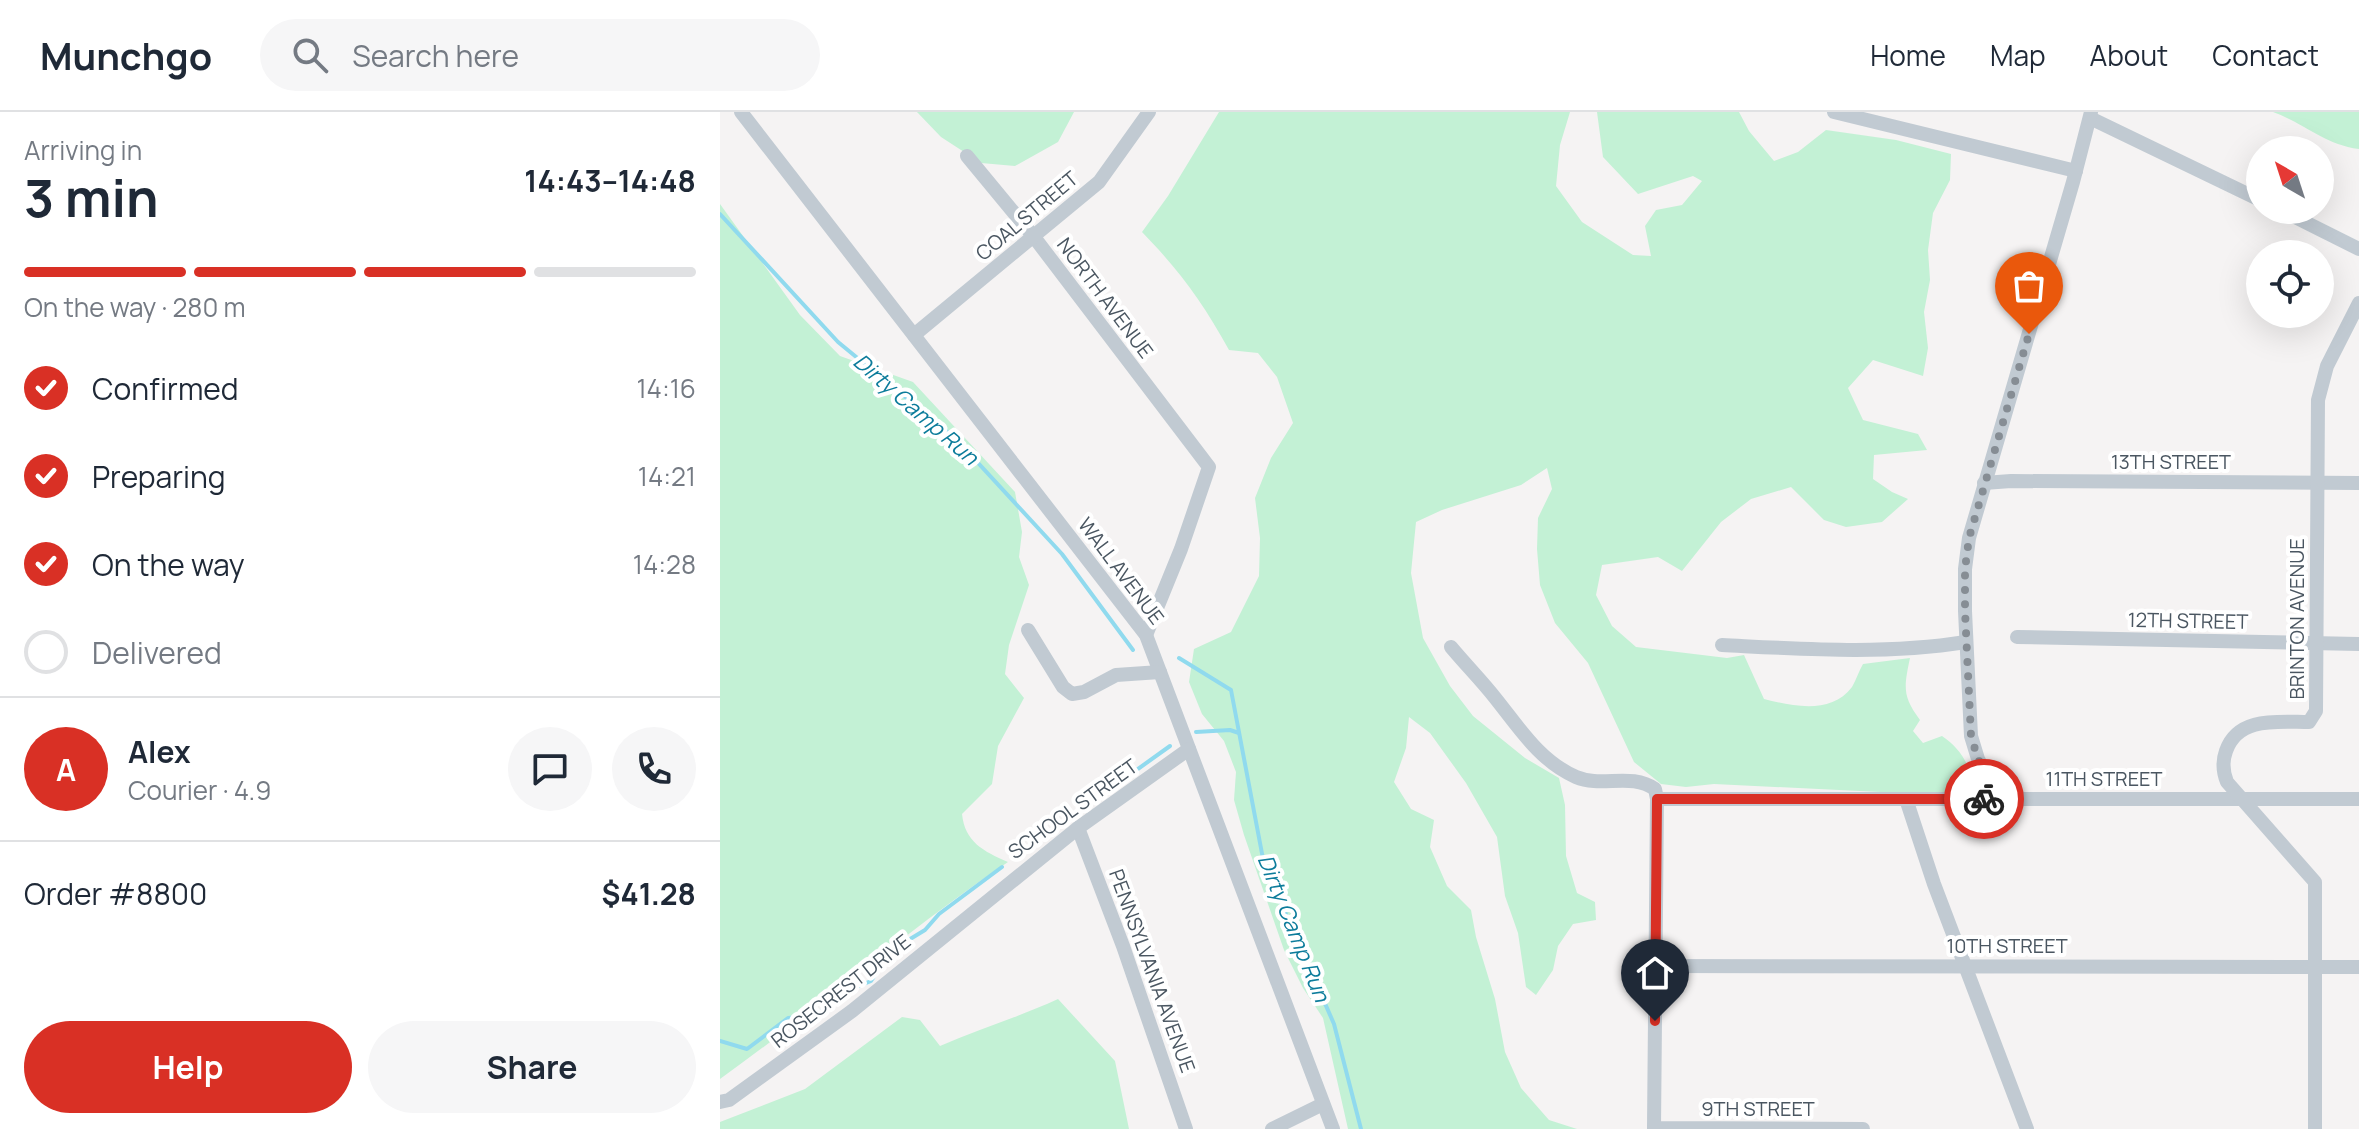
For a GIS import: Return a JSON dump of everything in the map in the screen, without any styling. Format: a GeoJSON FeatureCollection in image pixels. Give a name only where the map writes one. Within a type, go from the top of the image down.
{"type":"FeatureCollection","features":[{"type":"Feature","properties":{"kind":"street","name":"WALL AVENUE"},"geometry":{"type":"LineString","coordinates":[[741,112],[1146,635],[1333,1129]]}},
{"type":"Feature","properties":{"kind":"street","name":"COAL STREET"},"geometry":{"type":"LineString","coordinates":[[914,335],[1099,182],[1149,112]]}},
{"type":"Feature","properties":{"kind":"street"},"geometry":{"type":"LineString","coordinates":[[1834,112],[2076,171]]}},
{"type":"Feature","properties":{"kind":"street"},"geometry":{"type":"LineString","coordinates":[[1999,799],[1978,759],[1971,736],[1965,569],[1969,538],[2090,115],[2246,193]]}},
{"type":"Feature","properties":{"kind":"street","name":"NORTH AVENUE"},"geometry":{"type":"LineString","coordinates":[[967,156],[1034,237],[1209,467],[1181,549],[1146,635]]}},
{"type":"Feature","properties":{"kind":"street"},"geometry":{"type":"LineString","coordinates":[[2309,224],[2359,249]]}},
{"type":"Feature","properties":{"kind":"street","name":"BRINTON AVENUE"},"geometry":{"type":"LineString","coordinates":[[2315,1129],[2315,882],[2224,775],[2224,754],[2242,729],[2251,725],[2309,722],[2316,711],[2320,384],[2359,303]]}},
{"type":"Feature","properties":{"kind":"street","name":"13TH STREET"},"geometry":{"type":"LineString","coordinates":[[1984,483],[2359,483]]}},
{"type":"Feature","properties":{"kind":"street"},"geometry":{"type":"LineString","coordinates":[[1028,630],[1063,687],[1072,694],[1084,692],[1116,675],[1160,672]]}},
{"type":"Feature","properties":{"kind":"street","name":"12TH STREET"},"geometry":{"type":"LineString","coordinates":[[2017,637],[2359,644]]}},
{"type":"Feature","properties":{"kind":"street"},"geometry":{"type":"LineString","coordinates":[[1722,645],[1876,650],[1919,649],[1966,642]]}},
{"type":"Feature","properties":{"kind":"street"},"geometry":{"type":"LineString","coordinates":[[1451,647],[1530,744],[1557,767],[1580,778],[1646,783],[1655,789],[1654,1128]]}},
{"type":"Feature","properties":{"kind":"street","name":"SCHOOL STREET"},"geometry":{"type":"LineString","coordinates":[[982,903],[1078,828],[1189,749]]}},
{"type":"Feature","properties":{"kind":"street","name":"11TH STREET"},"geometry":{"type":"LineString","coordinates":[[1657,799],[2359,799]]}},
{"type":"Feature","properties":{"kind":"street"},"geometry":{"type":"LineString","coordinates":[[1906,799],[2027,1129]]}},
{"type":"Feature","properties":{"kind":"street","name":"PENNSYLVANIA AVENUE"},"geometry":{"type":"LineString","coordinates":[[1078,828],[1123,946],[1186,1129]]}},
{"type":"Feature","properties":{"kind":"street","name":"ROSECREST DRIVE"},"geometry":{"type":"LineString","coordinates":[[720,1102],[729,1100],[852,1011],[982,903]]}},
{"type":"Feature","properties":{"kind":"street","name":"10TH STREET"},"geometry":{"type":"LineString","coordinates":[[1655,966],[2359,967]]}},
{"type":"Feature","properties":{"kind":"street"},"geometry":{"type":"LineString","coordinates":[[1272,1129],[1323,1104]]}},
{"type":"Feature","properties":{"kind":"street","name":"9TH STREET"},"geometry":{"type":"LineString","coordinates":[[1654,1128],[1863,1129]]}},
{"type":"Feature","properties":{"kind":"green space"},"geometry":{"type":"Polygon","coordinates":[[[917,112],[1074,112],[1058,142],[1015,166],[981,163],[941,137],[917,112]]]}},
{"type":"Feature","properties":{"kind":"green space"},"geometry":{"type":"Polygon","coordinates":[[[1219,112],[1570,112],[1560,145],[1556,186],[1582,222],[1633,255],[1651,256],[1645,226],[1656,210],[1682,205],[1702,181],[1693,176],[1638,194],[1603,157],[1597,112],[1739,112],[1749,131],[1774,161],[1798,152],[1826,130],[1896,140],[1951,154],[1950,180],[1933,213],[1928,250],[1930,280],[1924,312],[1928,348],[1923,376],[1873,360],[1848,388],[1863,420],[1918,434],[1927,450],[1874,455],[1873,479],[1908,499],[1882,522],[1846,527],[1824,520],[1791,487],[1751,499],[1721,522],[1682,571],[1658,557],[1602,565],[1596,595],[1612,626],[1636,647],[1727,658],[1744,655],[1764,699],[1787,704],[1811,706],[1833,702],[1852,687],[1863,664],[1910,658],[1906,691],[1920,720],[1913,731],[1923,743],[1942,736],[1955,747],[1968,766],[1974,789],[1939,793],[1661,784],[1634,762],[1588,663],[1555,623],[1540,585],[1538,518],[1552,489],[1547,468],[1521,485],[1442,510],[1416,522],[1411,573],[1423,638],[1450,686],[1473,716],[1525,758],[1559,778],[1565,805],[1566,856],[1577,893],[1595,902],[1596,920],[1573,924],[1558,946],[1553,970],[1536,995],[1526,987],[1518,933],[1505,896],[1497,837],[1466,783],[1430,733],[1409,717],[1406,748],[1394,782],[1411,809],[1434,820],[1430,847],[1447,886],[1471,910],[1495,999],[1505,1052],[1521,1088],[1549,1120],[1577,1129],[1348,1129],[1323,1018],[1303,988],[1284,950],[1244,835],[1234,800],[1236,772],[1224,741],[1202,714],[1189,682],[1194,649],[1231,632],[1259,576],[1260,538],[1255,498],[1271,458],[1293,423],[1277,377],[1258,353],[1229,350],[1190,288],[1142,232],[1168,196],[1219,112]]]}},
{"type":"Feature","properties":{"kind":"green space"},"geometry":{"type":"Polygon","coordinates":[[[2273,112],[2359,112],[2359,149],[2335,143],[2334,136],[2321,136],[2273,112]]]}},
{"type":"Feature","properties":{"kind":"green space"},"geometry":{"type":"Polygon","coordinates":[[[720,204],[800,315],[840,356],[913,382],[1015,492],[1022,532],[1019,557],[1029,585],[1009,645],[1005,674],[1024,698],[998,746],[992,784],[962,814],[971,839],[1008,862],[720,1079],[720,204]]]}},
{"type":"Feature","properties":{"kind":"green space"},"geometry":{"type":"Polygon","coordinates":[[[1058,999],[1115,1061],[1129,1129],[720,1129],[720,1122],[805,1089],[902,1017],[920,1020],[940,1046],[1058,999]]]}},
{"type":"Feature","properties":{"kind":"waterway","name":"Dirty Camp Run"},"geometry":{"type":"LineString","coordinates":[[720,214],[838,342],[956,439],[1062,554],[1133,650]]}},
{"type":"Feature","properties":{"kind":"waterway","name":"Dirty Camp Run"},"geometry":{"type":"LineString","coordinates":[[1179,658],[1231,690],[1264,864],[1334,1024],[1361,1129]]}},
{"type":"Feature","properties":{"kind":"waterway"},"geometry":{"type":"LineString","coordinates":[[1196,732],[1230,730],[1239,733]]}},
{"type":"Feature","properties":{"kind":"waterway"},"geometry":{"type":"LineString","coordinates":[[1043,837],[1170,746]]}},
{"type":"Feature","properties":{"kind":"waterway"},"geometry":{"type":"LineString","coordinates":[[720,1041],[747,1049],[788,1018],[811,1016],[828,1008],[847,991],[871,981],[892,950],[925,930],[939,914],[1002,867]]}},
{"type":"Feature","properties":{"kind":"way so far"},"geometry":{"type":"LineString","coordinates":[[1984,799],[1999,799],[1978,759],[1971,736],[1965,569],[1980,495],[2029,334]]}},
{"type":"Feature","properties":{"kind":"route"},"geometry":{"type":"LineString","coordinates":[[1655,1021],[1657,799],[1984,799]]}}]}
